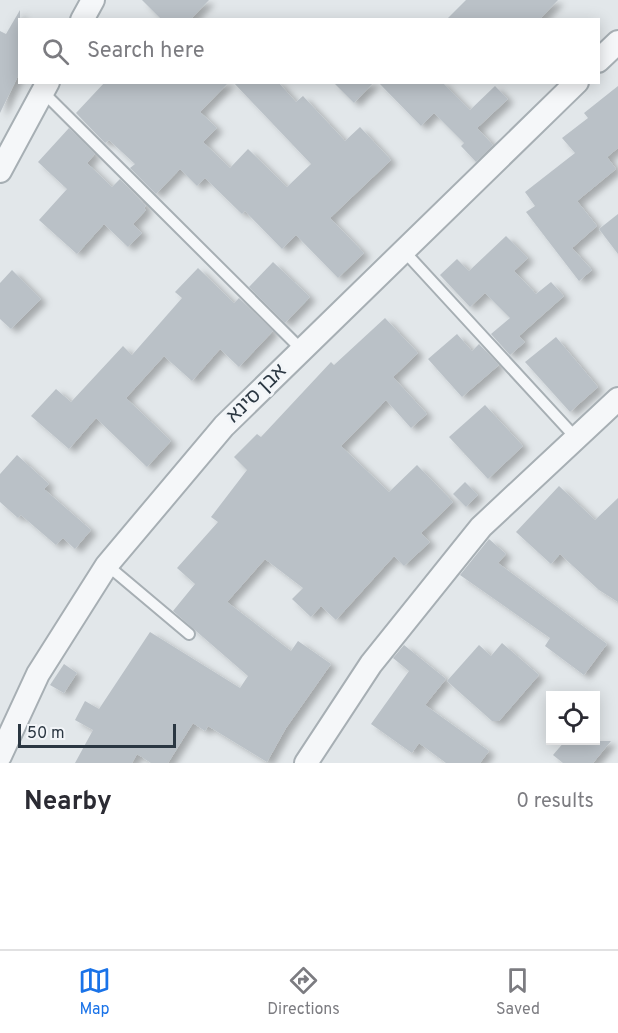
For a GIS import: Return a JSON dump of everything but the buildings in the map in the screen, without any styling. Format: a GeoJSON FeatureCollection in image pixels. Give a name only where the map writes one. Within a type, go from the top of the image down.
{"type":"FeatureCollection","features":[{"type":"Feature","properties":{"kind":"street"},"geometry":{"type":"LineString","coordinates":[[83,18],[93,0]]}},
{"type":"Feature","properties":{"kind":"street"},"geometry":{"type":"LineString","coordinates":[[600,59],[618,42]]}},
{"type":"Feature","properties":{"kind":"street","name":"אבן סינא"},"geometry":{"type":"LineString","coordinates":[[0,756],[38,674],[107,566],[224,426],[575,84]]}},
{"type":"Feature","properties":{"kind":"street"},"geometry":{"type":"LineString","coordinates":[[0,171],[45,87]]}},
{"type":"Feature","properties":{"kind":"street"},"geometry":{"type":"LineString","coordinates":[[306,763],[371,664],[481,527],[618,399]]}},
{"type":"Feature","properties":{"kind":"lane"},"geometry":{"type":"LineString","coordinates":[[45,87],[302,350]]}},
{"type":"Feature","properties":{"kind":"lane"},"geometry":{"type":"LineString","coordinates":[[404,251],[576,438]]}},
{"type":"Feature","properties":{"kind":"lane"},"geometry":{"type":"LineString","coordinates":[[107,566],[189,634]]}}]}
